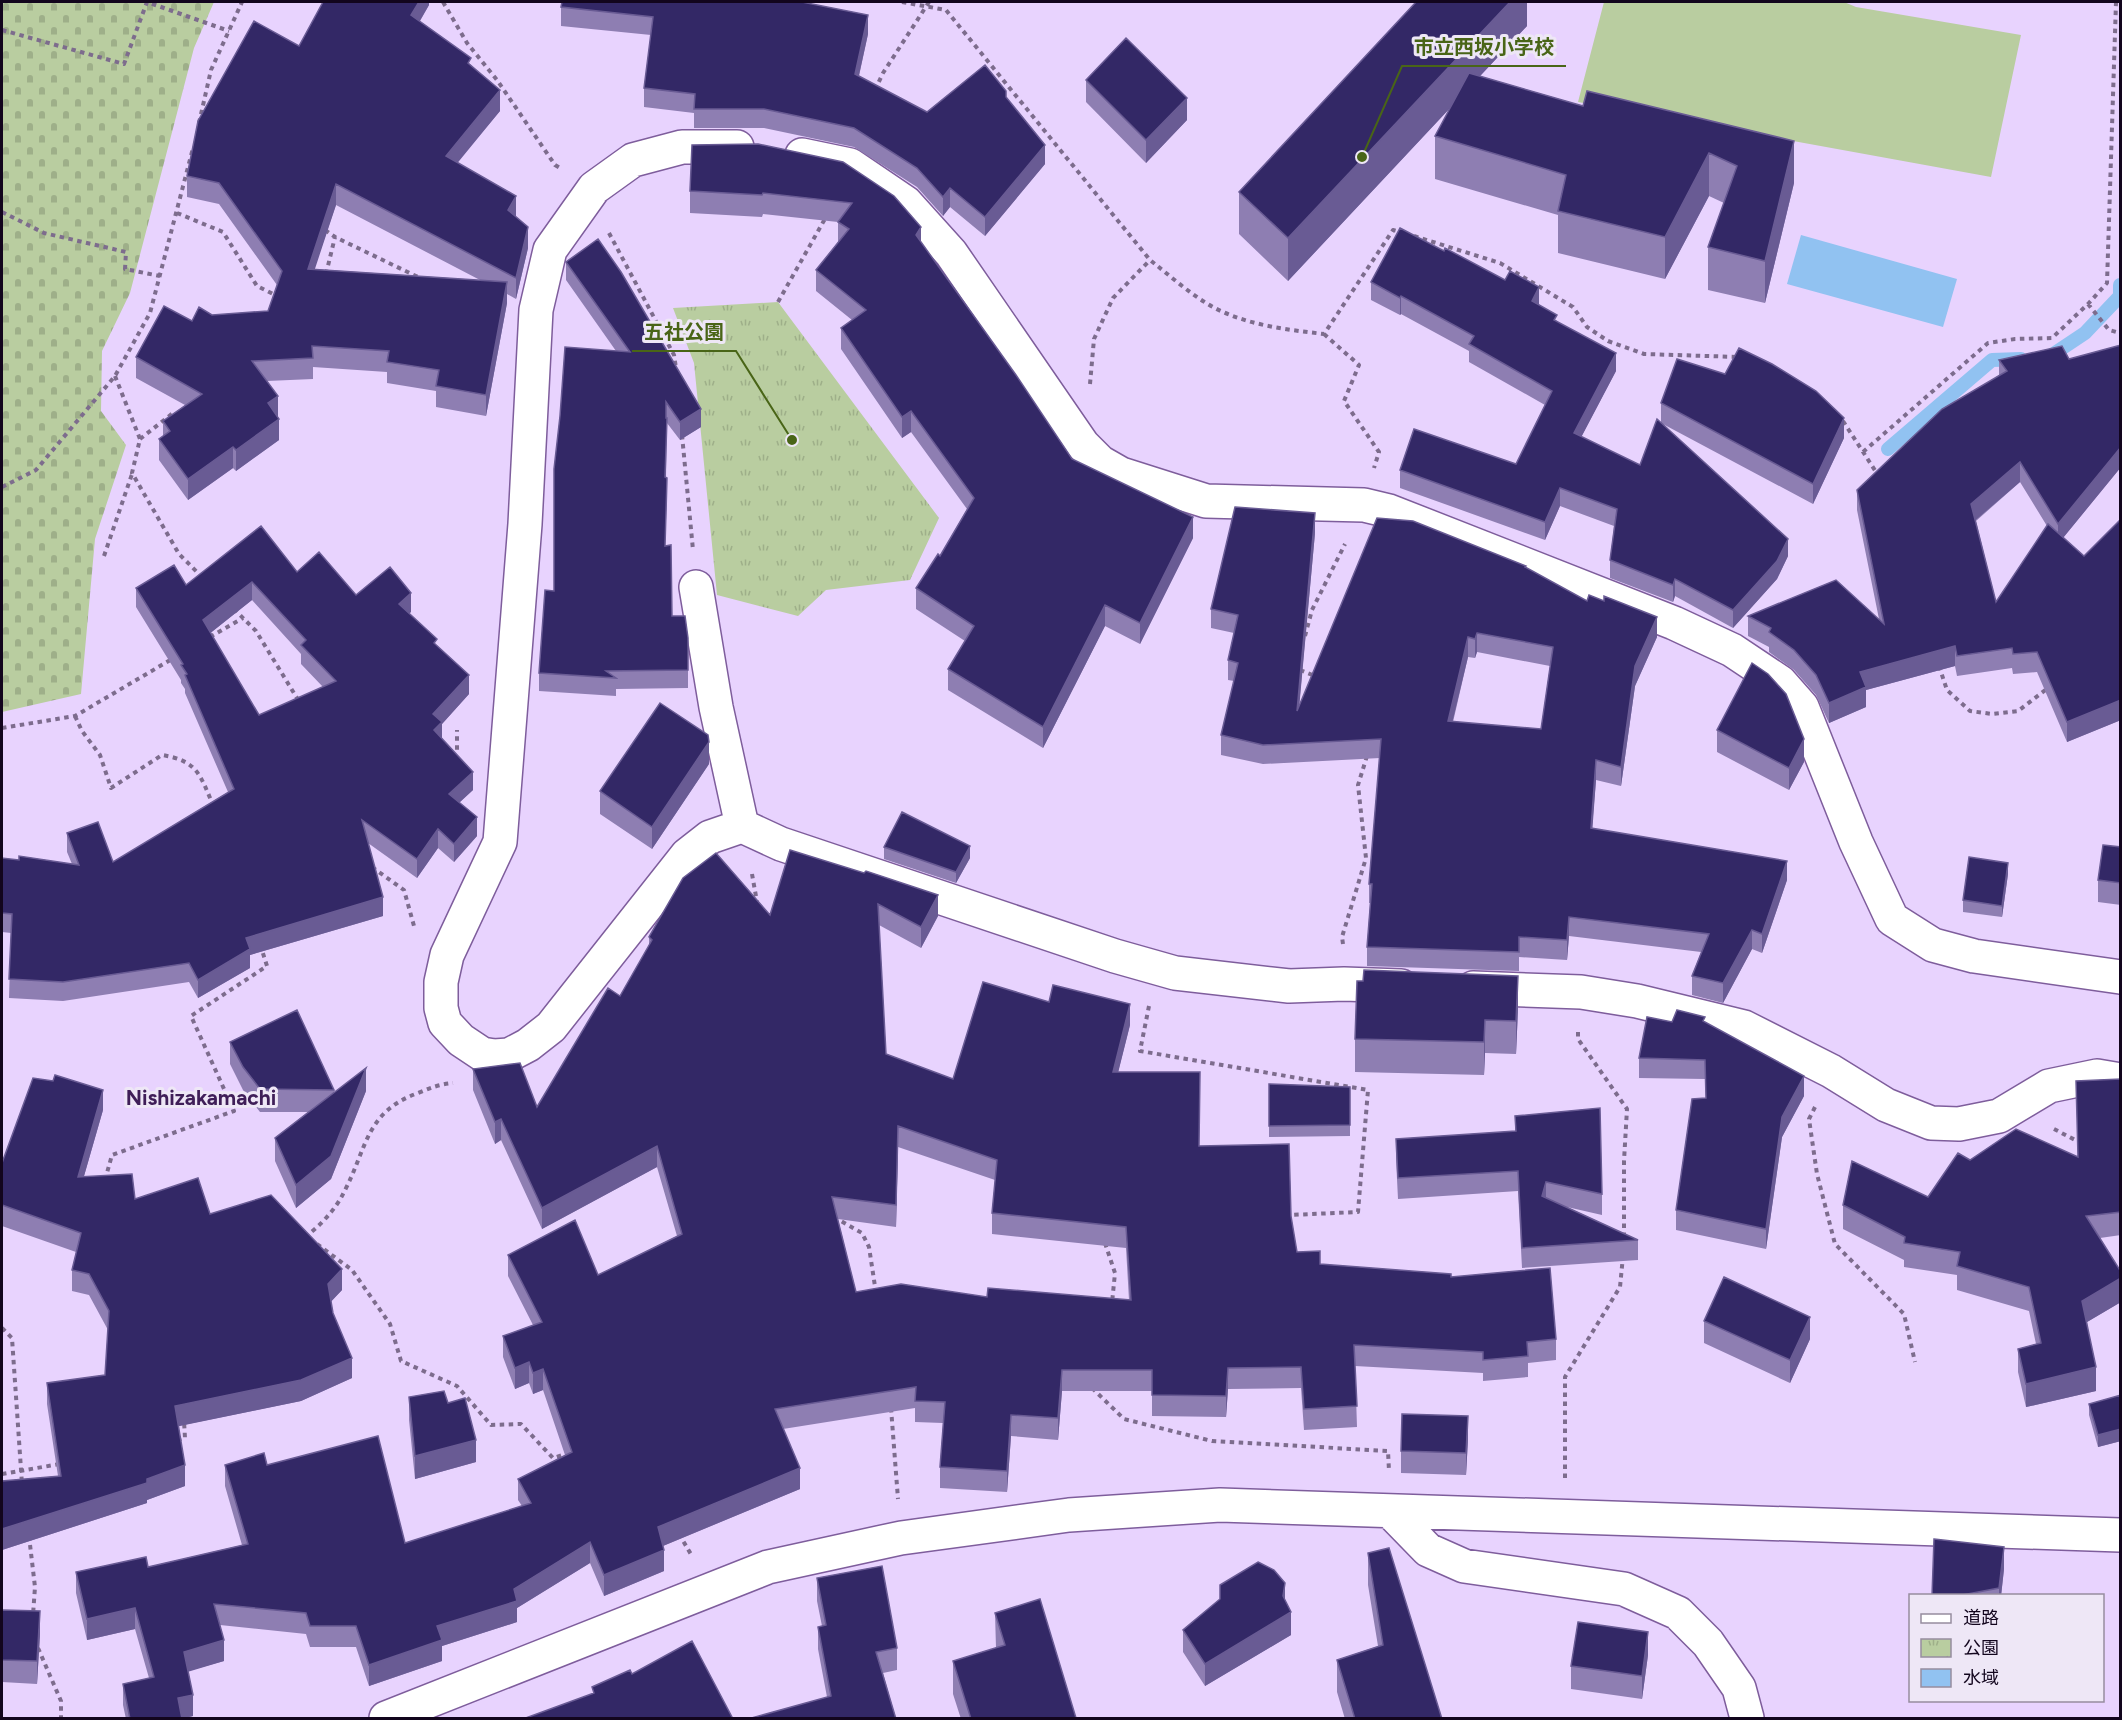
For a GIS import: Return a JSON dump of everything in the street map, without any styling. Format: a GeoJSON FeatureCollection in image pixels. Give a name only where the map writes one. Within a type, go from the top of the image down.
{"type":"FeatureCollection","features":[{"type":"Feature","properties":{"kind":"street"},"geometry":{"type":"LineString","coordinates":[[2121,977],[1974,956],[1934,945],[1892,920],[1856,842],[1802,707],[1780,681],[1732,650],[1674,623],[1389,511],[1364,505],[1206,501],[1120,474],[1100,462],[1083,445],[951,253],[906,203],[850,165],[759,146],[682,147],[633,160],[589,195],[550,250],[537,309],[525,524],[500,842],[447,955],[441,982],[441,1008],[445,1023],[461,1040],[483,1054],[509,1055],[528,1045],[550,1027],[687,855],[710,837],[742,826],[781,844],[1115,956],[1175,973],[1289,986],[1344,984],[1581,992],[1637,1001],[1744,1027],[1831,1071],[1887,1105],[1932,1124],[1959,1124],[1999,1116],[2049,1086],[2097,1076],[2121,1080]]}},
{"type":"Feature","properties":{"kind":"street"},"geometry":{"type":"LineString","coordinates":[[696,586],[716,707],[742,826]]}},
{"type":"Feature","properties":{"kind":"street"},"geometry":{"type":"LineString","coordinates":[[387,1719],[768,1567],[901,1538],[1069,1515],[1220,1505],[2121,1535]]}},
{"type":"Feature","properties":{"kind":"street"},"geometry":{"type":"LineString","coordinates":[[1390,1510],[1428,1550],[1464,1566],[1624,1589],[1678,1613],[1708,1643],[1739,1688],[1747,1719]]}},
{"type":"Feature","properties":{"kind":"path"},"geometry":{"type":"LineString","coordinates":[[2,30],[124,64],[147,2],[229,31]]}},
{"type":"Feature","properties":{"kind":"path"},"geometry":{"type":"LineString","coordinates":[[198,125],[211,70],[242,2]]}},
{"type":"Feature","properties":{"kind":"path"},"geometry":{"type":"LineString","coordinates":[[443,2],[467,43],[498,80],[555,165],[589,195],[674,355],[676,378]]}},
{"type":"Feature","properties":{"kind":"path"},"geometry":{"type":"LineString","coordinates":[[902,2],[946,10],[1150,260],[1191,292],[1221,311],[1278,329],[1323,334],[1359,365],[1344,401],[1378,452],[1364,505],[1312,610],[1303,645]]}},
{"type":"Feature","properties":{"kind":"path"},"geometry":{"type":"LineString","coordinates":[[926,6],[929,2]]}},
{"type":"Feature","properties":{"kind":"path"},"geometry":{"type":"LineString","coordinates":[[1863,452],[1988,343],[2015,339],[2052,338],[2107,283],[2116,2]]}},
{"type":"Feature","properties":{"kind":"path"},"geometry":{"type":"LineString","coordinates":[[2,487],[36,470],[115,376],[150,313],[193,147]]}},
{"type":"Feature","properties":{"kind":"path"},"geometry":{"type":"LineString","coordinates":[[2,212],[44,233],[126,252],[125,269],[160,276]]}},
{"type":"Feature","properties":{"kind":"path"},"geometry":{"type":"LineString","coordinates":[[177,213],[223,232],[257,286],[286,301]]}},
{"type":"Feature","properties":{"kind":"path"},"geometry":{"type":"LineString","coordinates":[[321,228],[429,282]]}},
{"type":"Feature","properties":{"kind":"path"},"geometry":{"type":"LineString","coordinates":[[1323,334],[1393,230],[1500,263],[1573,307],[1587,327],[1608,341],[1644,354],[1741,357]]}},
{"type":"Feature","properties":{"kind":"path"},"geometry":{"type":"LineString","coordinates":[[324,282],[336,237]]}},
{"type":"Feature","properties":{"kind":"path"},"geometry":{"type":"LineString","coordinates":[[1089,386],[1094,339],[1113,298],[1150,260]]}},
{"type":"Feature","properties":{"kind":"path"},"geometry":{"type":"LineString","coordinates":[[2088,304],[2109,330],[2121,333]]}},
{"type":"Feature","properties":{"kind":"path"},"geometry":{"type":"LineString","coordinates":[[104,556],[132,473],[140,439],[115,376]]}},
{"type":"Feature","properties":{"kind":"path"},"geometry":{"type":"LineString","coordinates":[[140,439],[173,412]]}},
{"type":"Feature","properties":{"kind":"path"},"geometry":{"type":"LineString","coordinates":[[1840,416],[1881,481]]}},
{"type":"Feature","properties":{"kind":"path"},"geometry":{"type":"LineString","coordinates":[[681,424],[696,586]]}},
{"type":"Feature","properties":{"kind":"path"},"geometry":{"type":"LineString","coordinates":[[132,473],[179,554],[211,586]]}},
{"type":"Feature","properties":{"kind":"path"},"geometry":{"type":"LineString","coordinates":[[227,602],[256,631],[301,704]]}},
{"type":"Feature","properties":{"kind":"path"},"geometry":{"type":"LineString","coordinates":[[203,641],[243,618]]}},
{"type":"Feature","properties":{"kind":"path"},"geometry":{"type":"LineString","coordinates":[[1937,656],[1947,690],[1970,711],[1992,714],[2018,711],[2050,687]]}},
{"type":"Feature","properties":{"kind":"path"},"geometry":{"type":"LineString","coordinates":[[2,728],[75,716],[174,658]]}},
{"type":"Feature","properties":{"kind":"path"},"geometry":{"type":"LineString","coordinates":[[1296,668],[1317,677]]}},
{"type":"Feature","properties":{"kind":"path"},"geometry":{"type":"LineString","coordinates":[[75,716],[82,731],[99,755],[111,788],[162,755],[176,757],[197,768],[216,811]]}},
{"type":"Feature","properties":{"kind":"path"},"geometry":{"type":"LineString","coordinates":[[448,760],[457,752],[457,730]]}},
{"type":"Feature","properties":{"kind":"path"},"geometry":{"type":"LineString","coordinates":[[1344,984],[1342,937],[1366,858],[1358,784],[1368,751]]}},
{"type":"Feature","properties":{"kind":"path"},"geometry":{"type":"LineString","coordinates":[[742,826],[758,906]]}},
{"type":"Feature","properties":{"kind":"path"},"geometry":{"type":"LineString","coordinates":[[370,866],[404,890],[414,926],[424,918]]}},
{"type":"Feature","properties":{"kind":"path"},"geometry":{"type":"LineString","coordinates":[[103,1186],[112,1155],[234,1111],[191,1016],[267,966],[260,944]]}},
{"type":"Feature","properties":{"kind":"path"},"geometry":{"type":"LineString","coordinates":[[1175,973],[1150,999],[1140,1051],[1368,1090],[1358,1212],[1287,1215]]}},
{"type":"Feature","properties":{"kind":"path"},"geometry":{"type":"LineString","coordinates":[[1565,1516],[1565,1377],[1620,1287],[1624,1246],[1624,1161],[1627,1109],[1578,1039],[1581,992]]}},
{"type":"Feature","properties":{"kind":"path"},"geometry":{"type":"LineString","coordinates":[[1831,1071],[1809,1119],[1817,1174],[1835,1244],[1904,1314],[1915,1362]]}},
{"type":"Feature","properties":{"kind":"path"},"geometry":{"type":"LineString","coordinates":[[295,1240],[306,1236],[334,1209],[376,1121],[388,1108],[403,1098],[442,1084],[464,1083]]}},
{"type":"Feature","properties":{"kind":"path"},"geometry":{"type":"LineString","coordinates":[[1999,1116],[2015,1128],[2046,1124],[2085,1145]]}},
{"type":"Feature","properties":{"kind":"path"},"geometry":{"type":"LineString","coordinates":[[825,1212],[862,1233],[869,1247],[878,1303]]}},
{"type":"Feature","properties":{"kind":"path"},"geometry":{"type":"LineString","coordinates":[[306,1236],[352,1270],[390,1324],[401,1361],[457,1386],[490,1425],[521,1424],[553,1458],[573,1451]]}},
{"type":"Feature","properties":{"kind":"path"},"geometry":{"type":"LineString","coordinates":[[1104,1239],[1115,1273],[1112,1307]]}},
{"type":"Feature","properties":{"kind":"path"},"geometry":{"type":"LineString","coordinates":[[2,1328],[12,1338],[24,1495]]}},
{"type":"Feature","properties":{"kind":"path"},"geometry":{"type":"LineString","coordinates":[[1089,1386],[1124,1419],[1212,1441],[1388,1451],[1390,1510]]}},
{"type":"Feature","properties":{"kind":"path"},"geometry":{"type":"LineString","coordinates":[[891,1403],[901,1538]]}},
{"type":"Feature","properties":{"kind":"path"},"geometry":{"type":"LineString","coordinates":[[173,1440],[185,1438],[183,1416]]}},
{"type":"Feature","properties":{"kind":"path"},"geometry":{"type":"LineString","coordinates":[[2,1474],[68,1462]]}},
{"type":"Feature","properties":{"kind":"path"},"geometry":{"type":"LineString","coordinates":[[675,1527],[692,1558],[702,1556]]}},
{"type":"Feature","properties":{"kind":"path"},"geometry":{"type":"LineString","coordinates":[[28,1529],[35,1587],[33,1626]]}},
{"type":"Feature","properties":{"kind":"path"},"geometry":{"type":"LineString","coordinates":[[36,1645],[62,1701],[62,1719]]}},
{"type":"Feature","properties":{"kind":"green space"},"geometry":{"type":"Polygon","coordinates":[[[2,2],[214,2],[194,48],[130,293],[102,351],[101,411],[126,445],[95,539],[81,694],[2,712],[2,2]]]}},
{"type":"Feature","properties":{"kind":"green space"},"geometry":{"type":"Polygon","coordinates":[[[1604,2],[1844,2],[1856,7],[2021,35],[1991,177],[1578,102],[1604,2]]]}},
{"type":"Feature","properties":{"kind":"green space"},"geometry":{"type":"Polygon","coordinates":[[[778,302],[939,518],[910,580],[826,590],[798,616],[717,595],[694,363],[673,308],[778,302]]]}},
{"type":"Feature","properties":{"kind":"water"},"geometry":{"type":"Polygon","coordinates":[[[1801,235],[1957,279],[1943,327],[1787,284],[1801,235]]]}},
{"type":"Feature","properties":{"kind":"building"},"geometry":{"type":"Polygon","coordinates":[[[323,2],[419,2],[411,15],[471,58],[468,63],[500,90],[446,156],[516,196],[508,210],[528,227],[516,278],[336,184],[308,269],[507,282],[486,395],[436,386],[439,370],[387,362],[389,351],[312,346],[313,358],[252,361],[278,396],[268,403],[279,419],[236,450],[233,447],[188,479],[159,439],[170,431],[163,421],[202,394],[136,357],[164,306],[192,321],[199,307],[212,315],[268,311],[282,271],[219,183],[187,176],[198,121],[254,21],[299,46],[323,2]]]}},
{"type":"Feature","properties":{"kind":"building"},"geometry":{"type":"Polygon","coordinates":[[[562,2],[802,2],[868,15],[855,74],[927,112],[985,65],[1006,91],[1006,97],[1045,145],[985,217],[950,188],[943,197],[917,168],[854,128],[764,109],[694,109],[695,94],[644,88],[653,17],[561,7],[562,2]]]}},
{"type":"Feature","properties":{"kind":"building"},"geometry":{"type":"Polygon","coordinates":[[[1416,2],[1510,2],[1288,238],[1239,192],[1416,2]]]}},
{"type":"Feature","properties":{"kind":"building"},"geometry":{"type":"Polygon","coordinates":[[[1126,38],[1187,98],[1146,140],[1086,80],[1126,38]]]}},
{"type":"Feature","properties":{"kind":"building"},"geometry":{"type":"Polygon","coordinates":[[[1469,73],[1583,106],[1587,91],[1794,141],[1765,261],[1708,247],[1737,166],[1709,153],[1665,237],[1558,211],[1566,175],[1435,136],[1469,73]]]}},
{"type":"Feature","properties":{"kind":"building"},"geometry":{"type":"Polygon","coordinates":[[[758,144],[843,162],[894,196],[921,227],[916,235],[1016,375],[1072,459],[1193,517],[1140,623],[1105,605],[1043,727],[948,669],[974,626],[916,588],[938,554],[940,556],[974,498],[911,411],[902,417],[841,328],[866,310],[816,270],[849,229],[838,222],[852,203],[763,193],[762,195],[690,191],[692,145],[758,144]]]}},
{"type":"Feature","properties":{"kind":"building"},"geometry":{"type":"Polygon","coordinates":[[[1400,228],[1444,251],[1445,248],[1505,280],[1510,271],[1539,287],[1532,301],[1557,315],[1554,320],[1616,353],[1574,433],[1640,465],[1657,419],[1788,539],[1777,561],[1733,610],[1675,579],[1673,585],[1610,560],[1617,509],[1560,488],[1545,522],[1400,470],[1414,429],[1516,464],[1552,391],[1469,344],[1474,336],[1371,282],[1400,228]]]}},
{"type":"Feature","properties":{"kind":"building"},"geometry":{"type":"Polygon","coordinates":[[[598,239],[621,272],[701,409],[680,422],[666,402],[665,546],[671,545],[672,616],[685,616],[688,670],[606,671],[616,678],[539,673],[545,590],[554,591],[554,469],[565,347],[630,352],[566,262],[598,239]]]}},
{"type":"Feature","properties":{"kind":"building"},"geometry":{"type":"Polygon","coordinates":[[[2121,345],[2121,447],[2058,524],[2020,462],[1971,504],[1996,602],[2048,524],[2084,556],[2121,519],[2121,700],[2067,722],[2037,652],[2013,654],[2012,648],[1957,656],[1955,646],[1860,672],[1866,687],[1829,703],[1816,675],[1794,650],[1769,632],[1771,628],[1748,616],[1836,580],[1884,624],[1857,490],[1942,409],[2007,371],[1999,360],[2062,346],[2069,359],[2121,345]]]}},
{"type":"Feature","properties":{"kind":"building"},"geometry":{"type":"Polygon","coordinates":[[[1739,348],[1772,364],[1816,391],[1844,418],[1813,484],[1661,403],[1677,359],[1725,374],[1739,348]]]}},
{"type":"Feature","properties":{"kind":"building"},"geometry":{"type":"Polygon","coordinates":[[[1235,507],[1315,513],[1297,711],[1377,518],[1413,521],[1526,566],[1587,601],[1589,595],[1604,601],[1604,596],[1657,617],[1635,666],[1621,767],[1596,760],[1591,828],[1787,861],[1762,934],[1752,930],[1723,983],[1692,976],[1709,934],[1569,917],[1567,940],[1519,937],[1519,952],[1367,947],[1372,884],[1369,884],[1381,739],[1263,745],[1221,735],[1238,663],[1228,660],[1238,615],[1211,609],[1235,507]],[[1477,633],[1475,639],[1468,637],[1448,721],[1541,729],[1553,647],[1477,633]]]}},
{"type":"Feature","properties":{"kind":"building"},"geometry":{"type":"Polygon","coordinates":[[[261,526],[297,572],[319,552],[356,595],[390,567],[411,593],[399,604],[437,639],[434,643],[469,675],[433,714],[442,722],[434,730],[473,772],[449,794],[477,817],[454,844],[438,829],[417,859],[362,820],[383,897],[246,938],[250,949],[198,980],[189,963],[63,982],[9,979],[12,914],[2,913],[2,858],[19,860],[19,856],[79,865],[67,833],[98,822],[113,862],[234,789],[185,675],[187,674],[181,665],[183,664],[136,588],[174,565],[186,585],[261,526]],[[252,582],[203,620],[259,715],[336,681],[301,645],[306,640],[252,582]]]}},
{"type":"Feature","properties":{"kind":"building"},"geometry":{"type":"Polygon","coordinates":[[[1752,663],[1768,674],[1786,694],[1804,739],[1789,768],[1717,730],[1752,663]]]}},
{"type":"Feature","properties":{"kind":"building"},"geometry":{"type":"Polygon","coordinates":[[[660,703],[708,735],[709,742],[652,827],[600,791],[660,703]]]}},
{"type":"Feature","properties":{"kind":"building"},"geometry":{"type":"Polygon","coordinates":[[[902,812],[970,846],[956,872],[884,847],[902,812]]]}},
{"type":"Feature","properties":{"kind":"building"},"geometry":{"type":"Polygon","coordinates":[[[2103,845],[2121,847],[2121,883],[2098,880],[2103,845]]]}},
{"type":"Feature","properties":{"kind":"building"},"geometry":{"type":"Polygon","coordinates":[[[790,850],[864,873],[866,871],[938,895],[921,927],[878,904],[886,1054],[953,1079],[983,982],[1049,1002],[1053,985],[1130,1004],[1113,1072],[1200,1072],[1199,1146],[1289,1144],[1291,1216],[1297,1252],[1320,1251],[1320,1264],[1451,1274],[1451,1277],[1550,1268],[1556,1339],[1527,1342],[1528,1356],[1483,1360],[1483,1352],[1354,1345],[1357,1406],[1304,1409],[1301,1367],[1228,1368],[1226,1396],[1152,1395],[1152,1370],[1062,1370],[1058,1418],[1011,1415],[1007,1471],[940,1467],[945,1402],[915,1401],[916,1387],[775,1409],[800,1468],[658,1527],[664,1550],[604,1575],[590,1542],[514,1589],[517,1601],[437,1626],[442,1640],[369,1665],[356,1626],[310,1626],[306,1613],[214,1604],[224,1640],[184,1652],[193,1695],[178,1698],[182,1719],[130,1719],[123,1684],[154,1677],[135,1608],[87,1619],[76,1572],[146,1557],[148,1567],[248,1544],[225,1465],[264,1453],[267,1465],[378,1436],[405,1543],[531,1503],[518,1479],[572,1452],[543,1369],[533,1373],[529,1362],[515,1368],[503,1336],[542,1322],[508,1255],[575,1220],[598,1275],[682,1234],[657,1146],[542,1208],[501,1119],[495,1122],[473,1069],[520,1063],[537,1107],[608,988],[620,996],[652,940],[649,937],[683,878],[716,853],[770,915],[790,850]],[[898,1126],[896,1205],[832,1197],[856,1292],[901,1284],[987,1297],[988,1288],[1131,1300],[1126,1227],[992,1213],[997,1160],[898,1126]]]}},
{"type":"Feature","properties":{"kind":"building"},"geometry":{"type":"Polygon","coordinates":[[[1969,857],[2008,863],[2002,906],[1963,900],[1969,857]]]}},
{"type":"Feature","properties":{"kind":"building"},"geometry":{"type":"Polygon","coordinates":[[[1364,970],[1518,976],[1516,1021],[1485,1020],[1484,1042],[1355,1039],[1357,981],[1363,981],[1364,970]]]}},
{"type":"Feature","properties":{"kind":"building"},"geometry":{"type":"Polygon","coordinates":[[[297,1010],[334,1090],[260,1089],[243,1067],[230,1042],[297,1010]]]}},
{"type":"Feature","properties":{"kind":"building"},"geometry":{"type":"Polygon","coordinates":[[[1677,1010],[1705,1017],[1703,1021],[1804,1076],[1782,1117],[1766,1229],[1676,1210],[1692,1099],[1706,1098],[1705,1060],[1639,1058],[1647,1017],[1672,1022],[1677,1010]]]}},
{"type":"Feature","properties":{"kind":"building"},"geometry":{"type":"Polygon","coordinates":[[[366,1068],[331,1156],[296,1185],[275,1138],[366,1068]]]}},
{"type":"Feature","properties":{"kind":"building"},"geometry":{"type":"Polygon","coordinates":[[[55,1075],[103,1090],[78,1177],[132,1174],[135,1199],[198,1178],[210,1214],[271,1195],[342,1269],[328,1284],[333,1313],[352,1358],[301,1380],[175,1406],[185,1465],[147,1479],[147,1483],[2,1529],[2,1481],[61,1476],[47,1383],[105,1375],[109,1311],[89,1274],[72,1270],[81,1233],[2,1205],[2,1163],[33,1078],[53,1081],[55,1075]]]}},
{"type":"Feature","properties":{"kind":"building"},"geometry":{"type":"Polygon","coordinates":[[[2121,1079],[2121,1212],[2086,1216],[2121,1272],[2121,1278],[2082,1301],[2096,1367],[2026,1384],[2018,1349],[2041,1343],[2029,1287],[1957,1266],[1960,1252],[1904,1243],[1905,1237],[1843,1205],[1852,1161],[1928,1197],[1958,1153],[1970,1160],[2016,1129],[2078,1157],[2076,1081],[2121,1079]]]}},
{"type":"Feature","properties":{"kind":"building"},"geometry":{"type":"Polygon","coordinates":[[[1269,1084],[1350,1087],[1350,1125],[1269,1126],[1269,1084]]]}},
{"type":"Feature","properties":{"kind":"building"},"geometry":{"type":"Polygon","coordinates":[[[1600,1108],[1602,1194],[1546,1182],[1542,1196],[1638,1240],[1522,1248],[1518,1171],[1398,1178],[1396,1139],[1516,1131],[1515,1116],[1600,1108]]]}},
{"type":"Feature","properties":{"kind":"building"},"geometry":{"type":"Polygon","coordinates":[[[1724,1277],[1810,1317],[1790,1360],[1704,1321],[1724,1277]]]}},
{"type":"Feature","properties":{"kind":"building"},"geometry":{"type":"Polygon","coordinates":[[[444,1391],[448,1403],[465,1398],[476,1440],[415,1456],[409,1397],[444,1391]]]}},
{"type":"Feature","properties":{"kind":"building"},"geometry":{"type":"Polygon","coordinates":[[[2121,1395],[2121,1429],[2098,1435],[2089,1404],[2121,1395]]]}},
{"type":"Feature","properties":{"kind":"building"},"geometry":{"type":"Polygon","coordinates":[[[1402,1414],[1468,1416],[1466,1453],[1401,1451],[1402,1414]]]}},
{"type":"Feature","properties":{"kind":"building"},"geometry":{"type":"Polygon","coordinates":[[[1934,1539],[2004,1547],[1999,1588],[1968,1594],[1932,1594],[1934,1539]]]}},
{"type":"Feature","properties":{"kind":"building"},"geometry":{"type":"Polygon","coordinates":[[[1389,1548],[1442,1719],[1355,1719],[1337,1660],[1383,1645],[1368,1553],[1389,1548]]]}},
{"type":"Feature","properties":{"kind":"building"},"geometry":{"type":"Polygon","coordinates":[[[1258,1562],[1274,1570],[1285,1583],[1283,1596],[1291,1612],[1205,1664],[1183,1630],[1220,1599],[1220,1585],[1258,1562]]]}},
{"type":"Feature","properties":{"kind":"building"},"geometry":{"type":"Polygon","coordinates":[[[882,1566],[897,1648],[876,1652],[896,1719],[748,1719],[831,1696],[818,1627],[826,1625],[817,1578],[882,1566]]]}},
{"type":"Feature","properties":{"kind":"building"},"geometry":{"type":"Polygon","coordinates":[[[1040,1599],[1076,1718],[971,1719],[953,1661],[1005,1645],[995,1613],[1040,1599]]]}},
{"type":"Feature","properties":{"kind":"building"},"geometry":{"type":"Polygon","coordinates":[[[2,1610],[40,1611],[37,1661],[2,1660],[2,1610]]]}},
{"type":"Feature","properties":{"kind":"building"},"geometry":{"type":"Polygon","coordinates":[[[1578,1622],[1648,1632],[1642,1676],[1571,1666],[1578,1622]]]}},
{"type":"Feature","properties":{"kind":"building"},"geometry":{"type":"Polygon","coordinates":[[[692,1641],[733,1719],[523,1719],[594,1693],[592,1687],[630,1670],[632,1674],[692,1641]]]}},
{"type":"Feature","properties":{"kind":"waterway"},"geometry":{"type":"LineString","coordinates":[[2049,357],[2085,333],[2120,296],[2120,285]]}},
{"type":"Feature","properties":{"kind":"waterway"},"geometry":{"type":"LineString","coordinates":[[1888,449],[1992,360],[2021,359]]}},
{"type":"Feature","properties":{"kind":"place","name":"市立西坂小学校"},"geometry":{"type":"Point","coordinates":[1362,157]}},
{"type":"Feature","properties":{"kind":"place","name":"五社公園"},"geometry":{"type":"Point","coordinates":[792,440]}},
{"type":"Feature","properties":{"kind":"district","name":"Nishizakamachi"},"geometry":{"type":"Point","coordinates":[201,1098]}}]}
